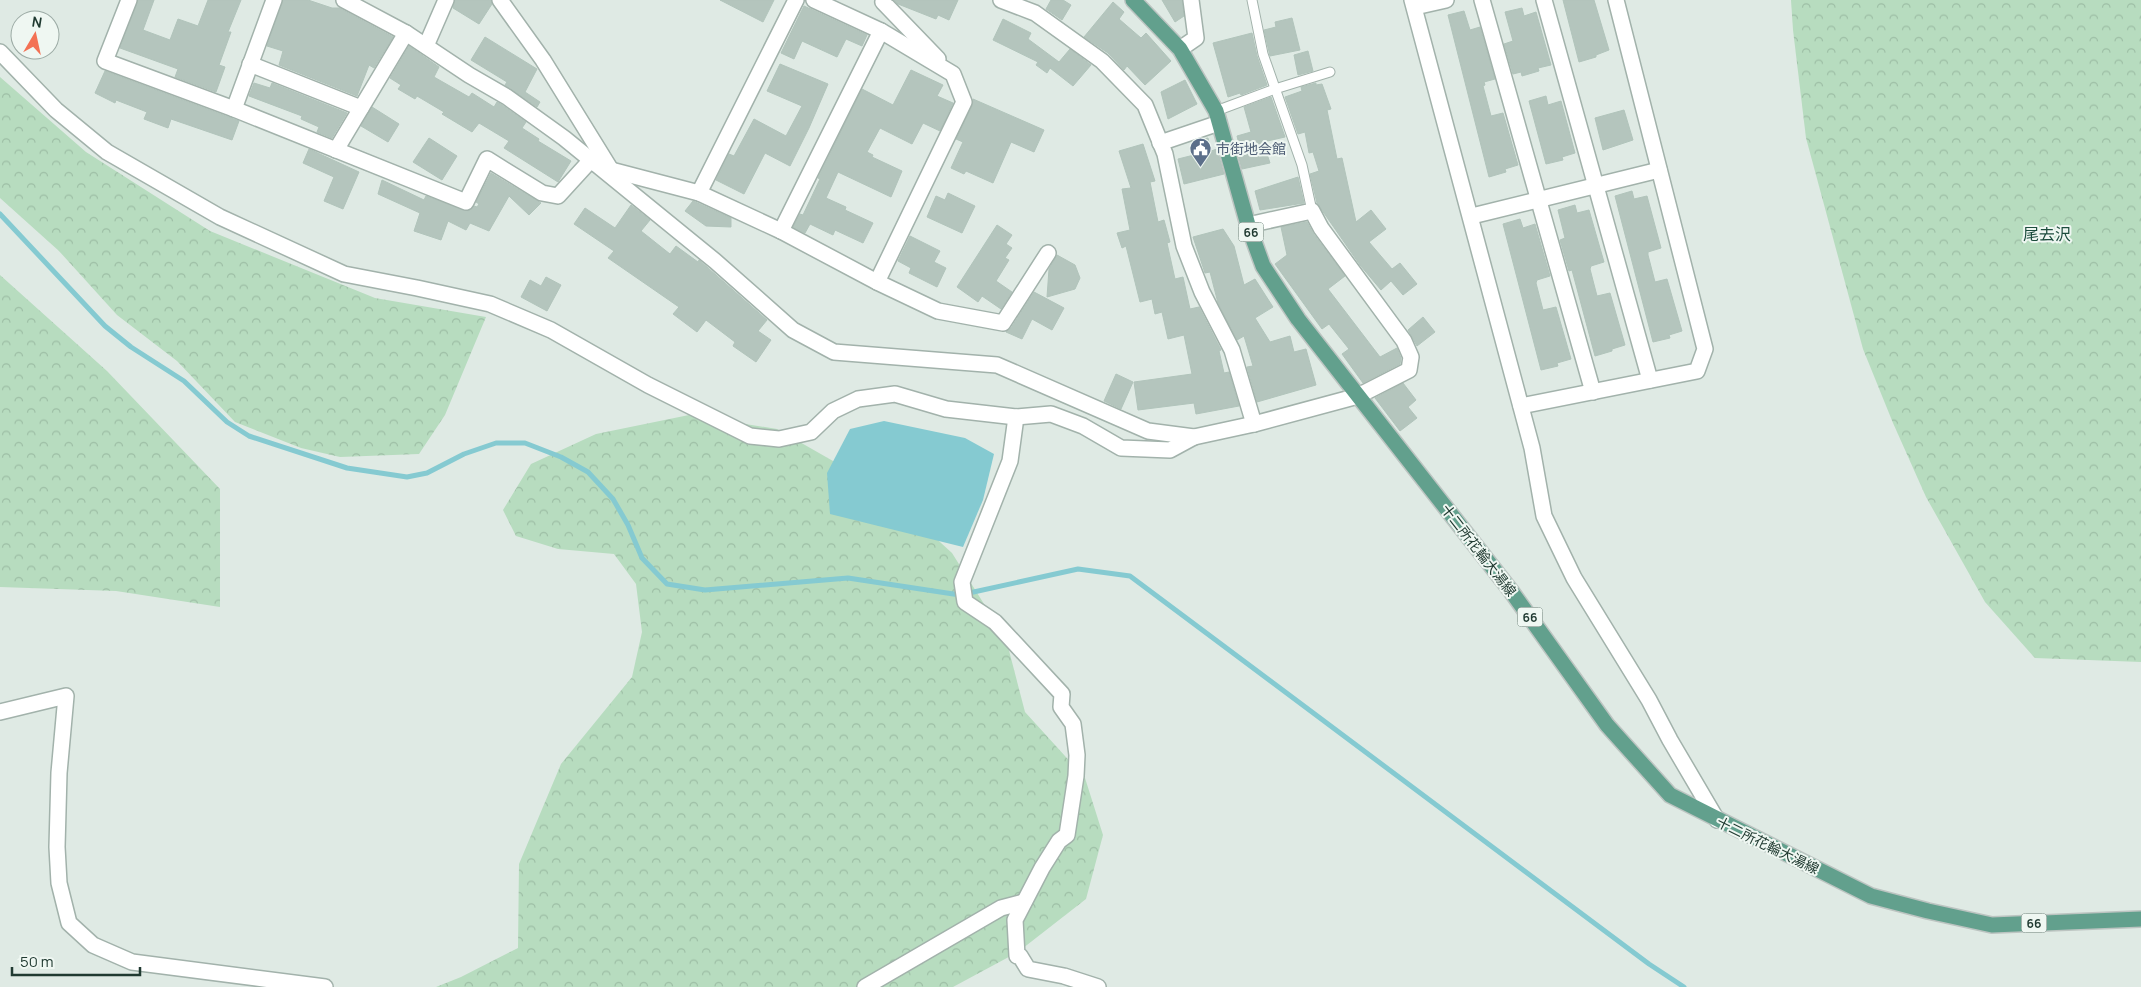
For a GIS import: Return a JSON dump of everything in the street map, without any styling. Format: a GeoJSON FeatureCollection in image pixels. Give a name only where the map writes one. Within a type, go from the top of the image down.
{"type":"FeatureCollection","features":[{"type":"Feature","properties":{"kind":"main road","name":"十二所花輪大湯線"},"geometry":{"type":"LineString","coordinates":[[1133,0],[1180,49],[1218,117],[1248,225],[1263,266],[1298,320],[1511,591],[1607,725],[1670,795],[1716,820],[1871,896],[1928,912],[1992,925],[2141,919]]}},
{"type":"Feature","properties":{"kind":"street"},"geometry":{"type":"LineString","coordinates":[[129,0],[104,61],[234,109],[466,202],[488,159],[542,193],[558,196],[590,161]]}},
{"type":"Feature","properties":{"kind":"street"},"geometry":{"type":"LineString","coordinates":[[234,109],[274,0]]}},
{"type":"Feature","properties":{"kind":"street"},"geometry":{"type":"LineString","coordinates":[[344,0],[406,33],[507,97],[564,138],[715,261],[793,330],[834,352],[997,365],[1148,431],[1194,437]]}},
{"type":"Feature","properties":{"kind":"street"},"geometry":{"type":"LineString","coordinates":[[426,46],[446,0]]}},
{"type":"Feature","properties":{"kind":"street"},"geometry":{"type":"LineString","coordinates":[[500,0],[543,60],[611,170]]}},
{"type":"Feature","properties":{"kind":"street"},"geometry":{"type":"LineString","coordinates":[[699,193],[796,0]]}},
{"type":"Feature","properties":{"kind":"street"},"geometry":{"type":"LineString","coordinates":[[814,0],[881,31],[953,74]]}},
{"type":"Feature","properties":{"kind":"street"},"geometry":{"type":"LineString","coordinates":[[877,282],[964,102],[953,74],[883,2],[884,0]]}},
{"type":"Feature","properties":{"kind":"street"},"geometry":{"type":"LineString","coordinates":[[1001,0],[1035,13],[1102,61],[1145,106],[1165,154],[1184,246],[1202,292],[1232,350],[1254,424]]}},
{"type":"Feature","properties":{"kind":"street"},"geometry":{"type":"LineString","coordinates":[[1180,49],[1196,38],[1191,0]]}},
{"type":"Feature","properties":{"kind":"street"},"geometry":{"type":"LineString","coordinates":[[1446,0],[1414,4],[1472,216],[1532,448],[1544,516],[1574,578],[1649,700],[1716,820]]}},
{"type":"Feature","properties":{"kind":"street"},"geometry":{"type":"LineString","coordinates":[[1482,0],[1593,392]]}},
{"type":"Feature","properties":{"kind":"street"},"geometry":{"type":"LineString","coordinates":[[1544,0],[1650,380]]}},
{"type":"Feature","properties":{"kind":"street"},"geometry":{"type":"LineString","coordinates":[[1521,406],[1696,371],[1706,349],[1616,0]]}},
{"type":"Feature","properties":{"kind":"street"},"geometry":{"type":"LineString","coordinates":[[781,231],[881,31]]}},
{"type":"Feature","properties":{"kind":"street"},"geometry":{"type":"LineString","coordinates":[[336,150],[406,33]]}},
{"type":"Feature","properties":{"kind":"street"},"geometry":{"type":"LineString","coordinates":[[0,52],[56,110],[107,152],[220,217],[344,274],[417,288],[498,308],[551,330],[648,385],[750,436],[779,439],[811,432],[833,411],[858,399],[895,394],[946,409],[1016,418],[1050,414],[1083,426],[1121,448],[1170,450],[1194,437],[1254,424],[1358,396],[1409,370],[1411,357],[1404,341],[1321,228],[1312,211],[1248,225]]}},
{"type":"Feature","properties":{"kind":"street"},"geometry":{"type":"LineString","coordinates":[[250,64],[361,108]]}},
{"type":"Feature","properties":{"kind":"street"},"geometry":{"type":"LineString","coordinates":[[1160,143],[1218,117]]}},
{"type":"Feature","properties":{"kind":"street"},"geometry":{"type":"LineString","coordinates":[[590,161],[611,170],[699,193],[781,231],[877,282],[938,311],[1003,323],[1048,253]]}},
{"type":"Feature","properties":{"kind":"street"},"geometry":{"type":"LineString","coordinates":[[1472,216],[1659,170]]}},
{"type":"Feature","properties":{"kind":"street"},"geometry":{"type":"LineString","coordinates":[[1016,418],[1010,461],[962,582],[965,602],[995,622],[1062,694],[1061,707],[1073,724],[1077,755],[1076,776],[1067,835],[1059,841],[1042,868],[1015,920],[1017,956],[1020,956],[1028,969],[1064,976],[1098,987]]}},
{"type":"Feature","properties":{"kind":"street"},"geometry":{"type":"LineString","coordinates":[[0,712],[66,696],[59,773],[57,847],[59,883],[69,923],[93,945],[132,962],[325,987]]}},
{"type":"Feature","properties":{"kind":"street"},"geometry":{"type":"LineString","coordinates":[[865,987],[1001,908],[1024,902]]}},
{"type":"Feature","properties":{"kind":"lane"},"geometry":{"type":"LineString","coordinates":[[1252,0],[1263,54],[1302,166],[1312,211]]}},
{"type":"Feature","properties":{"kind":"lane"},"geometry":{"type":"LineString","coordinates":[[1218,117],[1276,89],[1330,72]]}},
{"type":"Feature","properties":{"kind":"green space"},"geometry":{"type":"Polygon","coordinates":[[[1791,0],[2141,0],[2141,662],[2035,658],[1985,602],[1926,497],[1863,349],[1806,138],[1791,0]]]}},
{"type":"Feature","properties":{"kind":"green space"},"geometry":{"type":"Polygon","coordinates":[[[0,77],[86,152],[210,231],[375,298],[486,317],[445,415],[419,454],[340,457],[301,448],[235,422],[177,361],[117,315],[59,251],[0,198],[0,77]]]}},
{"type":"Feature","properties":{"kind":"green space"},"geometry":{"type":"Polygon","coordinates":[[[0,275],[107,371],[220,489],[220,607],[116,591],[0,587],[0,275]]]}},
{"type":"Feature","properties":{"kind":"green space"},"geometry":{"type":"Polygon","coordinates":[[[689,415],[777,429],[882,489],[952,553],[1006,639],[1025,712],[1085,778],[1103,835],[1086,899],[1018,952],[953,987],[436,987],[461,977],[518,948],[519,864],[561,764],[632,677],[642,632],[636,584],[614,554],[558,549],[516,536],[503,510],[531,464],[596,434],[689,415]]]}},
{"type":"Feature","properties":{"kind":"water"},"geometry":{"type":"Polygon","coordinates":[[[884,421],[965,438],[994,454],[983,500],[963,547],[830,514],[827,473],[850,429],[884,421]]]}},
{"type":"Feature","properties":{"kind":"building"},"geometry":{"type":"Polygon","coordinates":[[[138,0],[154,0],[143,30],[170,40],[178,19],[198,26],[208,0],[241,0],[228,32],[231,32],[219,65],[225,67],[216,92],[175,77],[178,69],[120,48],[138,0]]]}},
{"type":"Feature","properties":{"kind":"building"},"geometry":{"type":"Polygon","coordinates":[[[283,0],[308,0],[332,8],[339,8],[393,37],[374,68],[369,65],[357,96],[279,65],[283,51],[267,46],[283,0]]]}},
{"type":"Feature","properties":{"kind":"building"},"geometry":{"type":"Polygon","coordinates":[[[455,0],[491,0],[492,4],[479,24],[453,8],[455,0]]]}},
{"type":"Feature","properties":{"kind":"building"},"geometry":{"type":"Polygon","coordinates":[[[720,0],[774,0],[763,22],[720,0]]]}},
{"type":"Feature","properties":{"kind":"building"},"geometry":{"type":"Polygon","coordinates":[[[894,0],[958,0],[949,20],[938,15],[936,19],[898,4],[894,0]]]}},
{"type":"Feature","properties":{"kind":"building"},"geometry":{"type":"Polygon","coordinates":[[[1051,0],[1063,0],[1071,5],[1062,20],[1046,9],[1051,0]]]}},
{"type":"Feature","properties":{"kind":"building"},"geometry":{"type":"Polygon","coordinates":[[[1162,0],[1182,0],[1184,16],[1175,22],[1162,0]]]}},
{"type":"Feature","properties":{"kind":"building"},"geometry":{"type":"Polygon","coordinates":[[[1563,0],[1594,0],[1609,50],[1596,55],[1596,57],[1579,62],[1563,0]]]}},
{"type":"Feature","properties":{"kind":"building"},"geometry":{"type":"Polygon","coordinates":[[[1113,2],[1124,12],[1119,19],[1141,38],[1146,33],[1171,61],[1145,85],[1127,66],[1124,70],[1108,53],[1084,37],[1113,2]]]}},
{"type":"Feature","properties":{"kind":"building"},"geometry":{"type":"Polygon","coordinates":[[[804,6],[867,35],[862,46],[846,39],[837,57],[802,41],[794,59],[781,53],[804,6]]]}},
{"type":"Feature","properties":{"kind":"building"},"geometry":{"type":"Polygon","coordinates":[[[1522,8],[1524,16],[1536,12],[1551,65],[1538,68],[1539,71],[1522,76],[1521,72],[1513,74],[1504,44],[1513,41],[1505,12],[1522,8]]]}},
{"type":"Feature","properties":{"kind":"building"},"geometry":{"type":"Polygon","coordinates":[[[1464,11],[1470,30],[1480,27],[1495,79],[1484,82],[1485,85],[1483,86],[1491,116],[1503,113],[1518,165],[1505,169],[1506,172],[1489,177],[1448,15],[1464,11]]]}},
{"type":"Feature","properties":{"kind":"building"},"geometry":{"type":"Polygon","coordinates":[[[1292,18],[1300,50],[1270,56],[1264,30],[1276,27],[1275,22],[1292,18]]]}},
{"type":"Feature","properties":{"kind":"building"},"geometry":{"type":"Polygon","coordinates":[[[1003,19],[1031,33],[1028,39],[1059,62],[1070,49],[1091,65],[1073,86],[1050,68],[1047,73],[1036,65],[1038,62],[993,40],[1003,19]]]}},
{"type":"Feature","properties":{"kind":"building"},"geometry":{"type":"Polygon","coordinates":[[[1252,33],[1257,56],[1267,85],[1241,95],[1240,93],[1228,97],[1213,43],[1252,33]]]}},
{"type":"Feature","properties":{"kind":"building"},"geometry":{"type":"Polygon","coordinates":[[[485,37],[537,69],[525,92],[540,102],[537,107],[505,85],[507,82],[471,60],[485,37]]]}},
{"type":"Feature","properties":{"kind":"building"},"geometry":{"type":"Polygon","coordinates":[[[409,46],[439,67],[434,77],[469,97],[472,93],[494,107],[497,102],[502,105],[526,122],[522,128],[539,139],[538,141],[571,161],[558,182],[504,148],[509,141],[479,123],[472,132],[417,96],[415,99],[398,89],[401,85],[390,78],[409,46]]]}},
{"type":"Feature","properties":{"kind":"building"},"geometry":{"type":"Polygon","coordinates":[[[1308,51],[1313,71],[1298,75],[1294,55],[1308,51]]]}},
{"type":"Feature","properties":{"kind":"building"},"geometry":{"type":"Polygon","coordinates":[[[780,64],[828,84],[790,166],[765,153],[744,194],[716,180],[729,154],[734,156],[754,119],[786,136],[802,106],[767,91],[780,64]]]}},
{"type":"Feature","properties":{"kind":"building"},"geometry":{"type":"Polygon","coordinates":[[[911,70],[943,85],[937,96],[953,103],[940,131],[923,123],[912,144],[880,128],[867,152],[873,155],[872,157],[902,171],[891,197],[838,172],[826,198],[846,207],[845,210],[873,223],[863,243],[835,230],[833,235],[810,224],[805,233],[793,227],[800,214],[803,215],[820,179],[818,178],[862,89],[893,105],[911,70]]]}},
{"type":"Feature","properties":{"kind":"building"},"geometry":{"type":"Polygon","coordinates":[[[105,71],[239,121],[232,140],[171,119],[168,128],[144,119],[147,112],[116,100],[115,103],[95,93],[105,71]]]}},
{"type":"Feature","properties":{"kind":"building"},"geometry":{"type":"Polygon","coordinates":[[[1185,80],[1197,104],[1168,119],[1161,92],[1185,80]]]}},
{"type":"Feature","properties":{"kind":"building"},"geometry":{"type":"Polygon","coordinates":[[[254,83],[270,88],[272,83],[347,113],[332,138],[317,132],[319,127],[301,119],[302,116],[249,96],[254,83]]]}},
{"type":"Feature","properties":{"kind":"building"},"geometry":{"type":"Polygon","coordinates":[[[1316,83],[1316,85],[1322,84],[1331,109],[1327,110],[1337,159],[1342,158],[1356,222],[1371,210],[1386,229],[1369,242],[1392,269],[1400,263],[1417,284],[1403,295],[1391,281],[1381,290],[1360,265],[1317,203],[1310,174],[1319,171],[1313,152],[1309,153],[1305,132],[1298,134],[1285,97],[1302,91],[1301,87],[1316,83]]]}},
{"type":"Feature","properties":{"kind":"building"},"geometry":{"type":"Polygon","coordinates":[[[1546,96],[1548,105],[1561,101],[1575,153],[1562,157],[1563,160],[1546,164],[1529,101],[1546,96]]]}},
{"type":"Feature","properties":{"kind":"building"},"geometry":{"type":"Polygon","coordinates":[[[1271,97],[1285,137],[1263,142],[1270,163],[1242,169],[1235,145],[1239,144],[1237,136],[1251,132],[1244,107],[1271,97]]]}},
{"type":"Feature","properties":{"kind":"building"},"geometry":{"type":"Polygon","coordinates":[[[973,99],[1044,130],[1034,152],[1011,142],[993,183],[966,171],[964,174],[951,168],[963,142],[956,139],[972,106],[973,99]]]}},
{"type":"Feature","properties":{"kind":"building"},"geometry":{"type":"Polygon","coordinates":[[[372,107],[399,124],[388,142],[361,126],[372,107]]]}},
{"type":"Feature","properties":{"kind":"building"},"geometry":{"type":"Polygon","coordinates":[[[1624,110],[1633,140],[1603,150],[1595,118],[1624,110]]]}},
{"type":"Feature","properties":{"kind":"building"},"geometry":{"type":"Polygon","coordinates":[[[429,138],[457,156],[442,180],[413,162],[429,138]]]}},
{"type":"Feature","properties":{"kind":"building","name":"市街地会館"},"geometry":{"type":"Polygon","coordinates":[[[1208,138],[1211,151],[1217,149],[1224,174],[1184,184],[1178,159],[1198,154],[1195,141],[1208,138]]]}},
{"type":"Feature","properties":{"kind":"building"},"geometry":{"type":"Polygon","coordinates":[[[1143,144],[1155,181],[1150,182],[1158,222],[1164,220],[1170,242],[1167,243],[1175,279],[1183,277],[1190,309],[1199,307],[1221,350],[1219,351],[1224,373],[1229,372],[1239,406],[1196,414],[1194,403],[1138,410],[1134,382],[1192,374],[1184,335],[1168,339],[1162,312],[1155,314],[1152,299],[1140,302],[1126,246],[1122,248],[1117,233],[1130,230],[1122,189],[1131,188],[1119,151],[1143,144]]]}},
{"type":"Feature","properties":{"kind":"building"},"geometry":{"type":"Polygon","coordinates":[[[309,149],[359,172],[343,209],[324,201],[334,177],[303,163],[309,149]]]}},
{"type":"Feature","properties":{"kind":"building"},"geometry":{"type":"Polygon","coordinates":[[[491,173],[541,203],[529,215],[509,196],[489,231],[470,223],[466,230],[448,221],[441,240],[414,231],[420,213],[378,194],[382,180],[424,200],[426,196],[468,211],[479,204],[476,202],[491,173]]]}},
{"type":"Feature","properties":{"kind":"building"},"geometry":{"type":"Polygon","coordinates":[[[1298,177],[1304,203],[1260,210],[1255,191],[1298,177]]]}},
{"type":"Feature","properties":{"kind":"building"},"geometry":{"type":"Polygon","coordinates":[[[1632,191],[1634,199],[1647,196],[1661,248],[1648,252],[1655,282],[1667,279],[1682,331],[1669,335],[1670,338],[1653,342],[1615,196],[1632,191]]]}},
{"type":"Feature","properties":{"kind":"building"},"geometry":{"type":"Polygon","coordinates":[[[948,193],[975,206],[962,233],[927,217],[936,196],[945,200],[948,193]]]}},
{"type":"Feature","properties":{"kind":"building"},"geometry":{"type":"Polygon","coordinates":[[[693,201],[731,218],[731,227],[706,226],[685,211],[693,201]]]}},
{"type":"Feature","properties":{"kind":"building"},"geometry":{"type":"Polygon","coordinates":[[[631,205],[650,220],[641,231],[670,254],[676,246],[698,262],[699,260],[767,320],[758,331],[771,340],[756,362],[733,346],[735,342],[706,320],[697,332],[673,314],[679,307],[608,258],[614,251],[574,224],[585,208],[615,228],[631,205]]]}},
{"type":"Feature","properties":{"kind":"building"},"geometry":{"type":"Polygon","coordinates":[[[1575,205],[1577,213],[1589,210],[1604,262],[1591,266],[1590,269],[1597,296],[1610,293],[1625,345],[1595,356],[1572,270],[1569,271],[1560,240],[1565,238],[1558,210],[1575,205]]]}},
{"type":"Feature","properties":{"kind":"building"},"geometry":{"type":"Polygon","coordinates":[[[1520,219],[1523,228],[1535,224],[1550,276],[1537,280],[1536,283],[1543,310],[1556,307],[1571,359],[1557,363],[1558,366],[1541,370],[1503,224],[1520,219]]]}},
{"type":"Feature","properties":{"kind":"building"},"geometry":{"type":"Polygon","coordinates":[[[1307,222],[1345,276],[1328,289],[1380,357],[1397,348],[1401,358],[1400,364],[1363,383],[1342,354],[1349,349],[1329,324],[1322,329],[1275,264],[1287,255],[1281,227],[1307,222]]]}},
{"type":"Feature","properties":{"kind":"building"},"geometry":{"type":"Polygon","coordinates":[[[997,225],[1012,235],[1006,244],[1012,248],[1005,258],[1009,260],[996,281],[1012,292],[1001,309],[982,296],[978,302],[957,287],[997,225]]]}},
{"type":"Feature","properties":{"kind":"building"},"geometry":{"type":"Polygon","coordinates":[[[1223,229],[1234,246],[1244,285],[1255,279],[1273,307],[1255,318],[1270,342],[1290,336],[1294,352],[1306,349],[1316,385],[1257,402],[1247,367],[1253,366],[1244,336],[1237,340],[1218,303],[1210,272],[1205,273],[1193,237],[1223,229]]]}},
{"type":"Feature","properties":{"kind":"building"},"geometry":{"type":"Polygon","coordinates":[[[910,236],[940,251],[934,262],[946,268],[937,287],[909,273],[911,268],[898,261],[910,236]]]}},
{"type":"Feature","properties":{"kind":"building"},"geometry":{"type":"Polygon","coordinates":[[[1057,255],[1075,265],[1080,278],[1075,289],[1047,297],[1049,269],[1057,255]]]}},
{"type":"Feature","properties":{"kind":"building"},"geometry":{"type":"Polygon","coordinates":[[[546,277],[561,285],[547,311],[521,297],[530,280],[541,286],[546,277]]]}},
{"type":"Feature","properties":{"kind":"building"},"geometry":{"type":"Polygon","coordinates":[[[1034,292],[1064,308],[1052,330],[1032,319],[1022,339],[1006,332],[1011,328],[1034,292]]]}},
{"type":"Feature","properties":{"kind":"building"},"geometry":{"type":"Polygon","coordinates":[[[1423,317],[1435,332],[1417,346],[1408,330],[1423,317]]]}},
{"type":"Feature","properties":{"kind":"building"},"geometry":{"type":"Polygon","coordinates":[[[1116,374],[1133,382],[1121,409],[1104,401],[1116,374]]]}},
{"type":"Feature","properties":{"kind":"building"},"geometry":{"type":"Polygon","coordinates":[[[1403,383],[1416,400],[1408,407],[1417,418],[1400,431],[1375,398],[1403,383]]]}},
{"type":"Feature","properties":{"kind":"waterway"},"geometry":{"type":"LineString","coordinates":[[0,214],[105,326],[131,347],[184,381],[227,422],[249,436],[347,468],[407,477],[427,473],[464,454],[496,443],[525,443],[561,457],[588,472],[613,499],[628,525],[642,558],[667,584],[705,590],[848,578],[960,595],[1078,569],[1130,576],[1649,964],[1684,987]]}},
{"type":"Feature","properties":{"kind":"place","name":"市街地会館"},"geometry":{"type":"Point","coordinates":[1200,167]}},
{"type":"Feature","properties":{"kind":"district","name":"尾去沢"},"geometry":{"type":"Point","coordinates":[2047,234]}}]}
